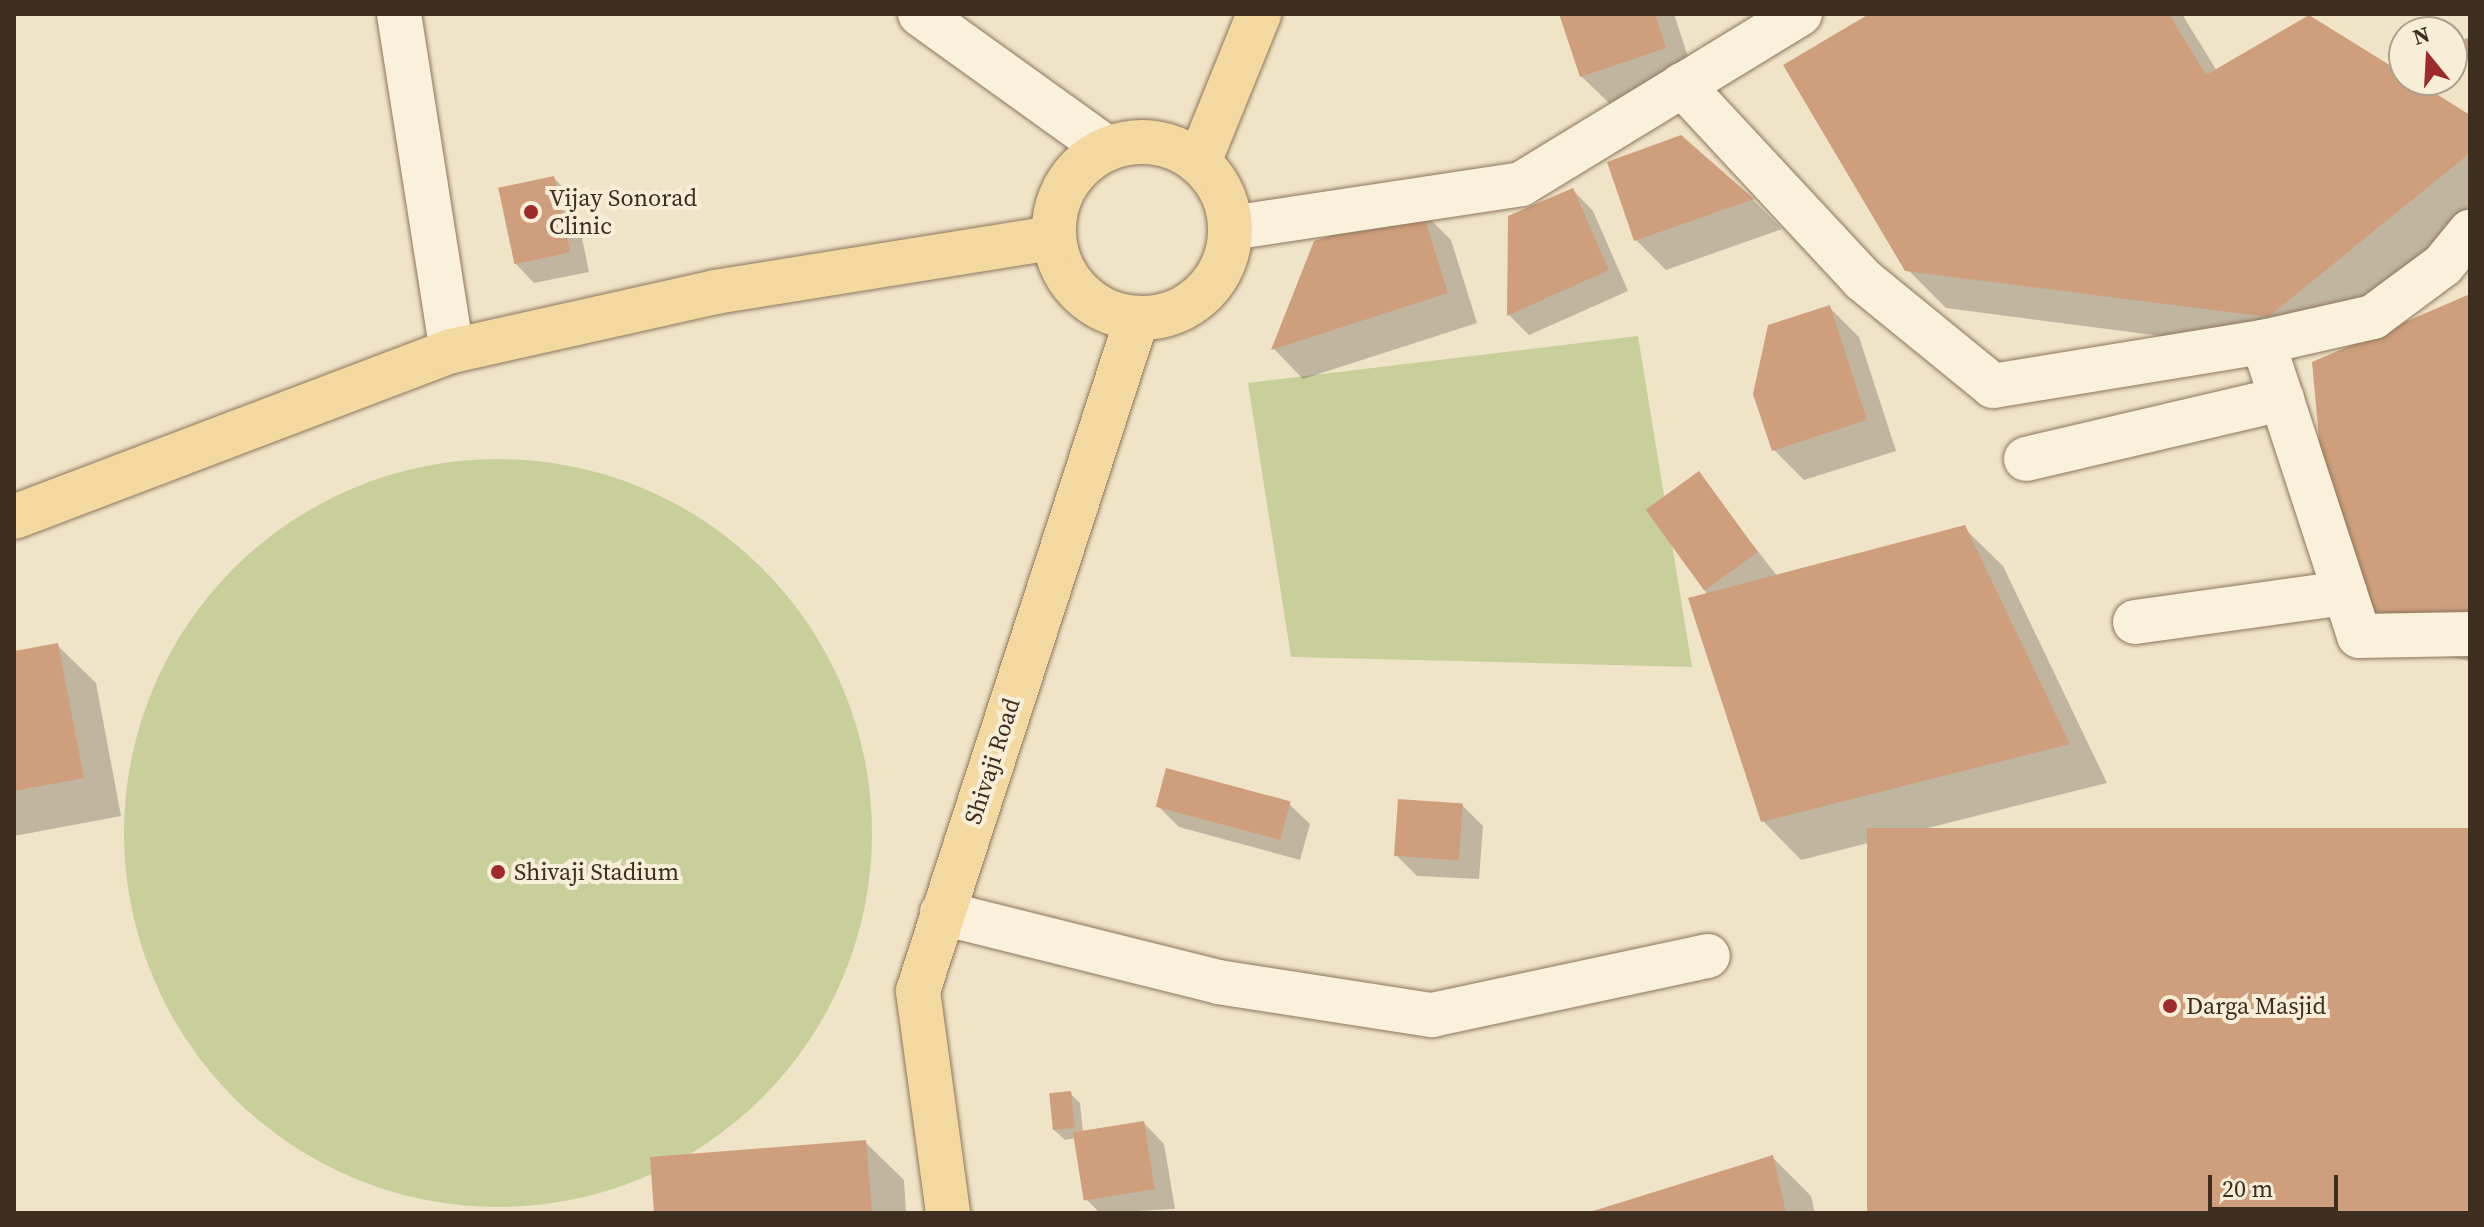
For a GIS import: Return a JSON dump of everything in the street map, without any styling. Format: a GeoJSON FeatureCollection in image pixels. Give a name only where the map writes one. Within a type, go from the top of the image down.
{"type":"FeatureCollection","features":[{"type":"Feature","properties":{"kind":"main road"},"geometry":{"type":"LineString","coordinates":[[1199,162],[1259,14]]}},
{"type":"Feature","properties":{"kind":"main road"},"geometry":{"type":"LineString","coordinates":[[1156,143],[1199,162],[1222,191],[1231,228],[1218,274],[1204,293],[1184,307],[1137,318],[1090,302],[1066,273],[1054,238],[1055,216],[1072,176],[1108,149],[1156,143]]}},
{"type":"Feature","properties":{"kind":"main road"},"geometry":{"type":"LineString","coordinates":[[14,517],[452,351],[715,292],[1054,238]]}},
{"type":"Feature","properties":{"kind":"main road","name":"Shivaji Road"},"geometry":{"type":"LineString","coordinates":[[948,1213],[918,991],[1137,318]]}},
{"type":"Feature","properties":{"kind":"street"},"geometry":{"type":"LineString","coordinates":[[399,14],[452,351]]}},
{"type":"Feature","properties":{"kind":"street"},"geometry":{"type":"LineString","coordinates":[[920,14],[1108,149]]}},
{"type":"Feature","properties":{"kind":"street"},"geometry":{"type":"LineString","coordinates":[[1231,228],[1521,184],[1800,14]]}},
{"type":"Feature","properties":{"kind":"street"},"geometry":{"type":"LineString","coordinates":[[1682,85],[1862,279],[1993,386],[2263,342],[2373,317],[2443,265],[2470,232]]}},
{"type":"Feature","properties":{"kind":"street"},"geometry":{"type":"LineString","coordinates":[[2263,342],[2359,636],[2470,634]]}},
{"type":"Feature","properties":{"kind":"street"},"geometry":{"type":"LineString","coordinates":[[2026,459],[2282,399]]}},
{"type":"Feature","properties":{"kind":"street"},"geometry":{"type":"LineString","coordinates":[[2135,622],[2345,593]]}},
{"type":"Feature","properties":{"kind":"street"},"geometry":{"type":"LineString","coordinates":[[942,913],[1218,982],[1432,1015],[1708,956]]}},
{"type":"Feature","properties":{"kind":"green space"},"geometry":{"type":"Polygon","coordinates":[[[1638,336],[1692,667],[1291,657],[1248,383],[1638,336]]]}},
{"type":"Feature","properties":{"kind":"green space","name":"Shivaji Stadium"},"geometry":{"type":"Polygon","coordinates":[[[498,459],[571,466],[641,487],[706,522],[763,568],[809,625],[844,690],[865,760],[872,833],[865,906],[844,976],[809,1041],[763,1098],[706,1144],[641,1179],[571,1200],[498,1207],[425,1200],[355,1179],[290,1144],[233,1098],[187,1041],[152,976],[131,906],[124,833],[131,760],[152,690],[187,625],[233,568],[290,522],[355,487],[425,466],[498,459]]]}},
{"type":"Feature","properties":{"kind":"building"},"geometry":{"type":"Polygon","coordinates":[[[1559,14],[1655,14],[1666,48],[1580,77],[1559,14]]]}},
{"type":"Feature","properties":{"kind":"building"},"geometry":{"type":"Polygon","coordinates":[[[1869,14],[2169,14],[2206,75],[2309,15],[2388,64],[2388,96],[2440,96],[2470,115],[2470,153],[2268,317],[1905,271],[1783,65],[1869,14]]]}},
{"type":"Feature","properties":{"kind":"building"},"geometry":{"type":"Polygon","coordinates":[[[1681,135],[1754,199],[1634,241],[1607,162],[1681,135]]]}},
{"type":"Feature","properties":{"kind":"building"},"geometry":{"type":"Polygon","coordinates":[[[554,176],[570,252],[514,264],[498,188],[554,176]]]}},
{"type":"Feature","properties":{"kind":"building"},"geometry":{"type":"Polygon","coordinates":[[[1573,188],[1609,270],[1507,316],[1508,216],[1573,188]]]}},
{"type":"Feature","properties":{"kind":"building"},"geometry":{"type":"Polygon","coordinates":[[[1421,207],[1448,293],[1271,350],[1314,241],[1421,207]]]}},
{"type":"Feature","properties":{"kind":"building"},"geometry":{"type":"Polygon","coordinates":[[[2470,294],[2470,630],[2375,614],[2322,471],[2312,362],[2470,294]]]}},
{"type":"Feature","properties":{"kind":"building"},"geometry":{"type":"Polygon","coordinates":[[[1830,305],[1867,420],[1772,451],[1753,394],[1768,325],[1830,305]]]}},
{"type":"Feature","properties":{"kind":"building"},"geometry":{"type":"Polygon","coordinates":[[[1699,471],[1758,552],[1704,591],[1646,510],[1699,471]]]}},
{"type":"Feature","properties":{"kind":"building"},"geometry":{"type":"Polygon","coordinates":[[[1965,525],[2070,744],[1761,822],[1688,598],[1965,525]]]}},
{"type":"Feature","properties":{"kind":"building"},"geometry":{"type":"Polygon","coordinates":[[[58,643],[84,778],[14,791],[14,651],[58,643]]]}},
{"type":"Feature","properties":{"kind":"building"},"geometry":{"type":"Polygon","coordinates":[[[1166,768],[1291,801],[1280,840],[1156,807],[1166,768]]]}},
{"type":"Feature","properties":{"kind":"building"},"geometry":{"type":"Polygon","coordinates":[[[1398,799],[1463,804],[1459,860],[1394,856],[1398,799]]]}},
{"type":"Feature","properties":{"kind":"building","name":"Darga Masjid"},"geometry":{"type":"Polygon","coordinates":[[[1867,828],[2470,828],[2470,1213],[1867,1213],[1867,828]]]}},
{"type":"Feature","properties":{"kind":"building"},"geometry":{"type":"Polygon","coordinates":[[[1071,1091],[1075,1128],[1053,1130],[1049,1093],[1071,1091]]]}},
{"type":"Feature","properties":{"kind":"building"},"geometry":{"type":"Polygon","coordinates":[[[1144,1121],[1155,1189],[1084,1200],[1073,1132],[1144,1121]]]}},
{"type":"Feature","properties":{"kind":"building"},"geometry":{"type":"Polygon","coordinates":[[[866,1140],[872,1213],[654,1213],[650,1157],[866,1140]]]}},
{"type":"Feature","properties":{"kind":"building"},"geometry":{"type":"Polygon","coordinates":[[[1773,1155],[1786,1213],[1590,1212],[1773,1155]]]}},
{"type":"Feature","properties":{"kind":"place","name":"Vijay Sonorad Clinic"},"geometry":{"type":"Point","coordinates":[531,212]}},
{"type":"Feature","properties":{"kind":"place","name":"Shivaji Stadium"},"geometry":{"type":"Point","coordinates":[498,872]}},
{"type":"Feature","properties":{"kind":"place","name":"Darga Masjid"},"geometry":{"type":"Point","coordinates":[2170,1006]}}]}
